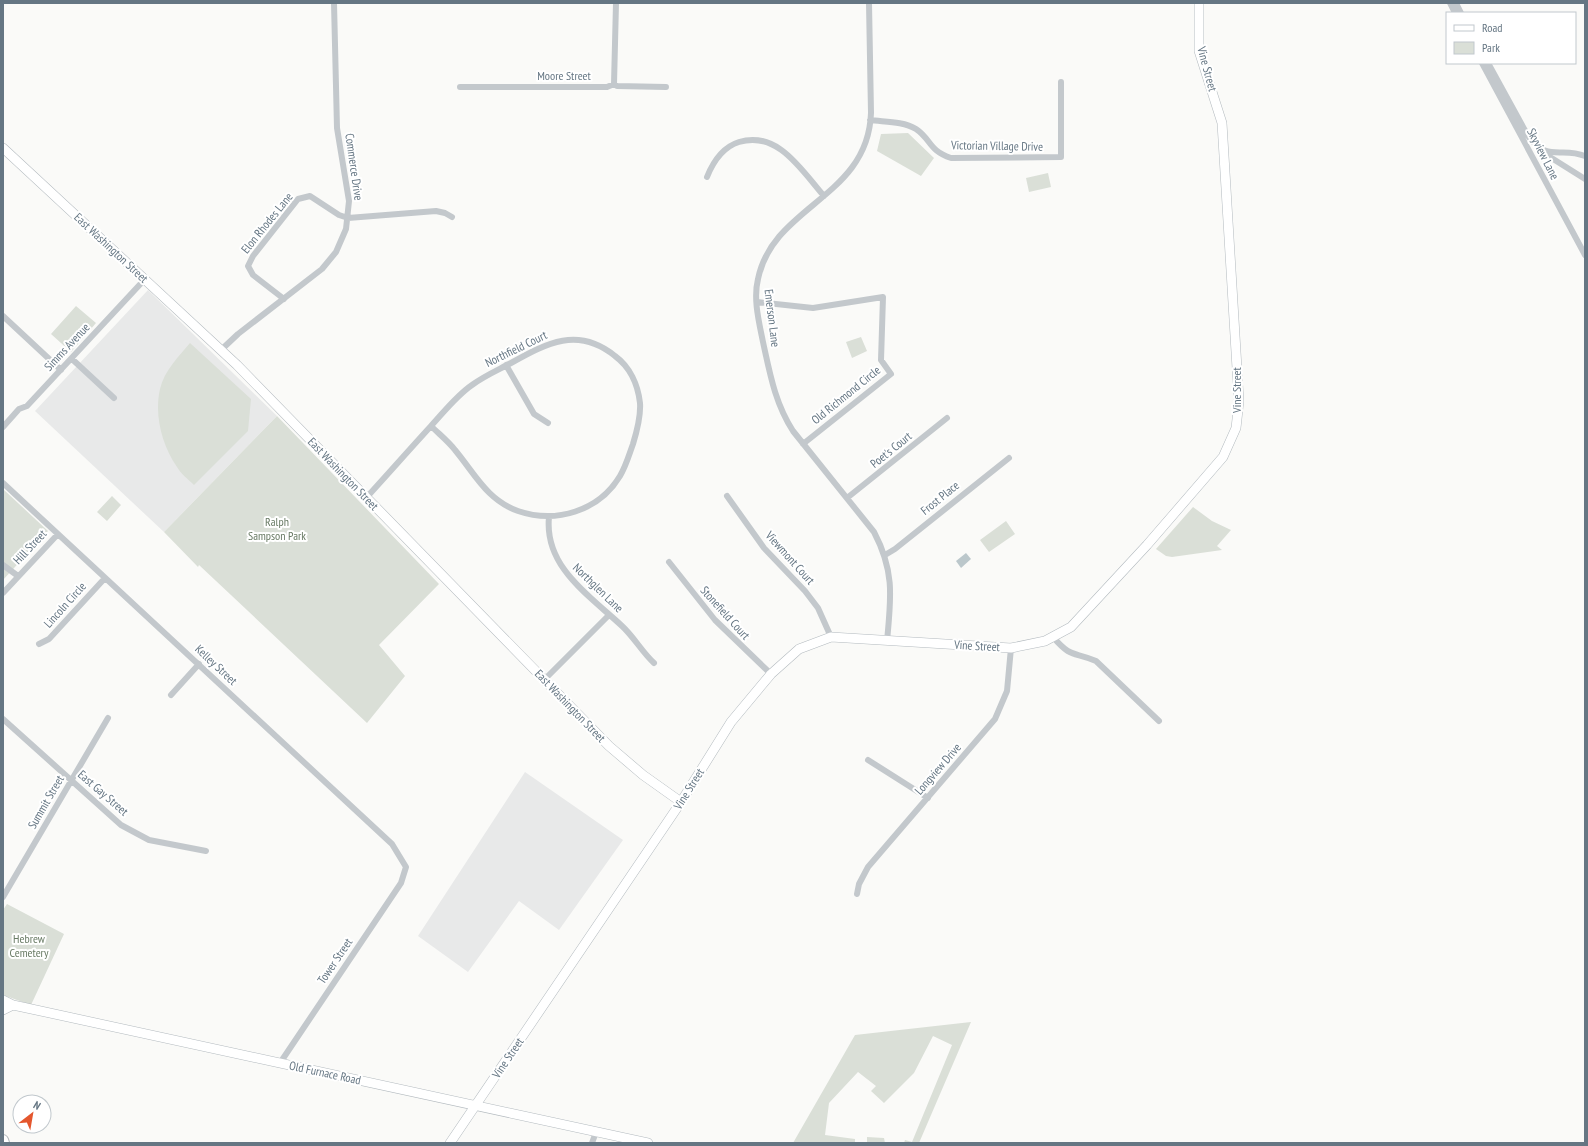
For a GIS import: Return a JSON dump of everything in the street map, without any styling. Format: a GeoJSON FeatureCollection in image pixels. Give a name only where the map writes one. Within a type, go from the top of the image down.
{"type":"FeatureCollection","features":[{"type":"Feature","properties":{"kind":"street","name":"Commerce Drive"},"geometry":{"type":"LineString","coordinates":[[221,350],[238,334],[318,273],[331,260],[340,244],[348,218],[348,186],[337,128],[334,3]]}},
{"type":"Feature","properties":{"kind":"street"},"geometry":{"type":"LineString","coordinates":[[614,84],[616,3]]}},
{"type":"Feature","properties":{"kind":"street","name":"Emerson Lane"},"geometry":{"type":"LineString","coordinates":[[869,3],[870,120],[866,143],[858,160],[844,178],[783,232],[766,254],[757,280],[757,302],[763,339],[777,402],[783,416],[803,444],[874,532],[885,555],[891,581],[887,641]]}},
{"type":"Feature","properties":{"kind":"street","name":"Vine Street"},"geometry":{"type":"LineString","coordinates":[[450,1143],[682,802],[731,722],[771,674],[799,649],[831,637],[1012,648],[1045,641],[1071,627],[1186,502],[1223,457],[1236,428],[1239,401],[1222,123],[1199,51],[1198,3]]}},
{"type":"Feature","properties":{"kind":"street"},"geometry":{"type":"LineString","coordinates":[[1450,3],[1454,12]]}},
{"type":"Feature","properties":{"kind":"street"},"geometry":{"type":"LineString","coordinates":[[1456,3],[1460,12]]}},
{"type":"Feature","properties":{"kind":"street","name":"Skyview Lane"},"geometry":{"type":"LineString","coordinates":[[1483,64],[1585,255]]}},
{"type":"Feature","properties":{"kind":"street"},"geometry":{"type":"LineString","coordinates":[[1489,64],[1528,136],[1537,147],[1585,179]]}},
{"type":"Feature","properties":{"kind":"street","name":"Victorian Village Drive"},"geometry":{"type":"LineString","coordinates":[[870,120],[907,125],[916,130],[930,146],[941,154],[951,158],[1061,157],[1061,82]]}},
{"type":"Feature","properties":{"kind":"street","name":"Moore Street"},"geometry":{"type":"LineString","coordinates":[[460,87],[607,87],[614,84],[617,86],[666,87]]}},
{"type":"Feature","properties":{"kind":"street"},"geometry":{"type":"LineString","coordinates":[[707,177],[719,156],[732,146],[750,140],[765,141],[774,145],[788,155],[824,196]]}},
{"type":"Feature","properties":{"kind":"street"},"geometry":{"type":"LineString","coordinates":[[1537,147],[1551,153],[1578,154],[1585,156]]}},
{"type":"Feature","properties":{"kind":"street","name":"East Washington Street"},"geometry":{"type":"LineString","coordinates":[[3,148],[221,350],[617,753],[643,775],[682,802]]}},
{"type":"Feature","properties":{"kind":"street","name":"Elon Rhodes Lane"},"geometry":{"type":"LineString","coordinates":[[284,299],[253,275],[248,266],[253,256],[294,203],[305,196],[310,196],[339,215],[348,218]]}},
{"type":"Feature","properties":{"kind":"street"},"geometry":{"type":"LineString","coordinates":[[348,218],[436,211],[445,213],[452,217]]}},
{"type":"Feature","properties":{"kind":"street","name":"Simms Avenue"},"geometry":{"type":"LineString","coordinates":[[3,427],[19,409],[27,406],[145,279]]}},
{"type":"Feature","properties":{"kind":"street","name":"Old Richmond Circle"},"geometry":{"type":"LineString","coordinates":[[757,302],[813,308],[883,297],[881,360],[891,374],[803,444]]}},
{"type":"Feature","properties":{"kind":"street"},"geometry":{"type":"LineString","coordinates":[[3,316],[61,370]]}},
{"type":"Feature","properties":{"kind":"street","name":"Northfield Court"},"geometry":{"type":"LineString","coordinates":[[366,498],[431,426],[467,388],[484,377],[545,344],[564,340],[580,340],[600,346],[619,359],[630,373],[638,392],[640,409],[639,424],[626,463],[617,480],[605,494],[587,506],[567,514],[549,517],[518,511],[493,497],[481,486],[455,450],[431,426]]}},
{"type":"Feature","properties":{"kind":"street"},"geometry":{"type":"LineString","coordinates":[[72,359],[114,398]]}},
{"type":"Feature","properties":{"kind":"street"},"geometry":{"type":"LineString","coordinates":[[506,365],[534,414],[548,423]]}},
{"type":"Feature","properties":{"kind":"street","name":"Poet's Court"},"geometry":{"type":"LineString","coordinates":[[847,498],[948,418]]}},
{"type":"Feature","properties":{"kind":"street","name":"Frost Place"},"geometry":{"type":"LineString","coordinates":[[885,555],[895,549],[1009,458]]}},
{"type":"Feature","properties":{"kind":"street","name":"Kelley Street"},"geometry":{"type":"LineString","coordinates":[[3,483],[392,844],[406,870]]}},
{"type":"Feature","properties":{"kind":"street","name":"Viewmont Court"},"geometry":{"type":"LineString","coordinates":[[727,496],[770,556],[805,591],[818,608],[831,637]]}},
{"type":"Feature","properties":{"kind":"street","name":"Northglen Lane"},"geometry":{"type":"LineString","coordinates":[[549,517],[550,539],[563,569],[578,586],[624,628],[654,663]]}},
{"type":"Feature","properties":{"kind":"street","name":"Hill Street"},"geometry":{"type":"LineString","coordinates":[[3,593],[58,534]]}},
{"type":"Feature","properties":{"kind":"street","name":"Stonefield Court"},"geometry":{"type":"LineString","coordinates":[[669,562],[715,620],[771,674]]}},
{"type":"Feature","properties":{"kind":"street"},"geometry":{"type":"LineString","coordinates":[[3,564],[18,576]]}},
{"type":"Feature","properties":{"kind":"street","name":"Lincoln Circle"},"geometry":{"type":"LineString","coordinates":[[39,644],[49,639],[105,578]]}},
{"type":"Feature","properties":{"kind":"street"},"geometry":{"type":"LineString","coordinates":[[544,680],[609,615]]}},
{"type":"Feature","properties":{"kind":"street"},"geometry":{"type":"LineString","coordinates":[[1053,637],[1064,650],[1072,654],[1086,656],[1096,661],[1158,722]]}},
{"type":"Feature","properties":{"kind":"street","name":"Longview Drive"},"geometry":{"type":"LineString","coordinates":[[857,894],[859,884],[868,866],[981,737],[999,713],[1008,686],[1012,648]]}},
{"type":"Feature","properties":{"kind":"street"},"geometry":{"type":"LineString","coordinates":[[171,695],[199,664]]}},
{"type":"Feature","properties":{"kind":"street","name":"Summit Street"},"geometry":{"type":"LineString","coordinates":[[4,893],[108,718]]}},
{"type":"Feature","properties":{"kind":"street","name":"East Gay Street"},"geometry":{"type":"LineString","coordinates":[[3,719],[121,825],[149,840],[206,851]]}},
{"type":"Feature","properties":{"kind":"street"},"geometry":{"type":"LineString","coordinates":[[868,760],[928,798]]}},
{"type":"Feature","properties":{"kind":"street","name":"Tower Street"},"geometry":{"type":"LineString","coordinates":[[280,1063],[401,883],[406,870]]}},
{"type":"Feature","properties":{"kind":"street","name":"Old Furnace Road"},"geometry":{"type":"LineString","coordinates":[[3,1000],[13,1005],[648,1143]]}},
{"type":"Feature","properties":{"kind":"street"},"geometry":{"type":"LineString","coordinates":[[3,1010],[13,1005]]}},
{"type":"Feature","properties":{"kind":"street"},"geometry":{"type":"LineString","coordinates":[[592,1143],[596,1132]]}},
{"type":"Feature","properties":{"kind":"shaded area"},"geometry":{"type":"Polygon","coordinates":[[[148,290],[277,416],[164,532],[35,411],[148,290]]]}},
{"type":"Feature","properties":{"kind":"shaded area"},"geometry":{"type":"Polygon","coordinates":[[[966,553],[971,559],[961,568],[956,561],[966,553]]]}},
{"type":"Feature","properties":{"kind":"shaded area"},"geometry":{"type":"Polygon","coordinates":[[[525,772],[623,840],[559,930],[519,901],[468,972],[418,936],[525,772]]]}},
{"type":"Feature","properties":{"kind":"green space"},"geometry":{"type":"Polygon","coordinates":[[[908,133],[934,158],[921,176],[877,151],[881,134],[908,133]]]}},
{"type":"Feature","properties":{"kind":"green space"},"geometry":{"type":"Polygon","coordinates":[[[1048,173],[1051,187],[1029,192],[1026,178],[1048,173]]]}},
{"type":"Feature","properties":{"kind":"green space"},"geometry":{"type":"Polygon","coordinates":[[[76,306],[96,323],[71,352],[51,334],[76,306]]]}},
{"type":"Feature","properties":{"kind":"green space"},"geometry":{"type":"Polygon","coordinates":[[[861,337],[867,351],[852,358],[846,342],[861,337]]]}},
{"type":"Feature","properties":{"kind":"green space"},"geometry":{"type":"Polygon","coordinates":[[[190,343],[251,399],[248,431],[194,485],[179,470],[167,449],[163,440],[158,409],[158,399],[162,382],[172,364],[190,343]]]}},
{"type":"Feature","properties":{"kind":"green space","name":"Ralph Sampson Park"},"geometry":{"type":"Polygon","coordinates":[[[277,416],[439,584],[379,645],[405,676],[367,723],[199,565],[198,567],[164,532],[277,416]]]}},
{"type":"Feature","properties":{"kind":"green space"},"geometry":{"type":"Polygon","coordinates":[[[3,489],[48,531],[3,580],[3,489]]]}},
{"type":"Feature","properties":{"kind":"green space"},"geometry":{"type":"Polygon","coordinates":[[[112,496],[121,505],[107,521],[97,512],[112,496]]]}},
{"type":"Feature","properties":{"kind":"green space"},"geometry":{"type":"Polygon","coordinates":[[[1193,507],[1212,521],[1231,530],[1217,546],[1222,550],[1172,557],[1166,556],[1156,549],[1193,507]]]}},
{"type":"Feature","properties":{"kind":"green space"},"geometry":{"type":"Polygon","coordinates":[[[1006,521],[1015,534],[989,552],[980,540],[1006,521]]]}},
{"type":"Feature","properties":{"kind":"green space","name":"Hebrew Cemetery"},"geometry":{"type":"Polygon","coordinates":[[[7,904],[64,934],[31,1005],[3,995],[3,910],[7,904]]]}},
{"type":"Feature","properties":{"kind":"green space"},"geometry":{"type":"Polygon","coordinates":[[[971,1022],[919,1143],[904,1143],[905,1140],[912,1142],[952,1045],[933,1036],[914,1073],[884,1103],[871,1091],[876,1086],[858,1072],[829,1103],[825,1135],[855,1139],[855,1143],[793,1143],[855,1035],[971,1022]]]}},
{"type":"Feature","properties":{"kind":"green space"},"geometry":{"type":"Polygon","coordinates":[[[867,1137],[884,1138],[885,1143],[867,1143],[867,1137]]]}}]}
